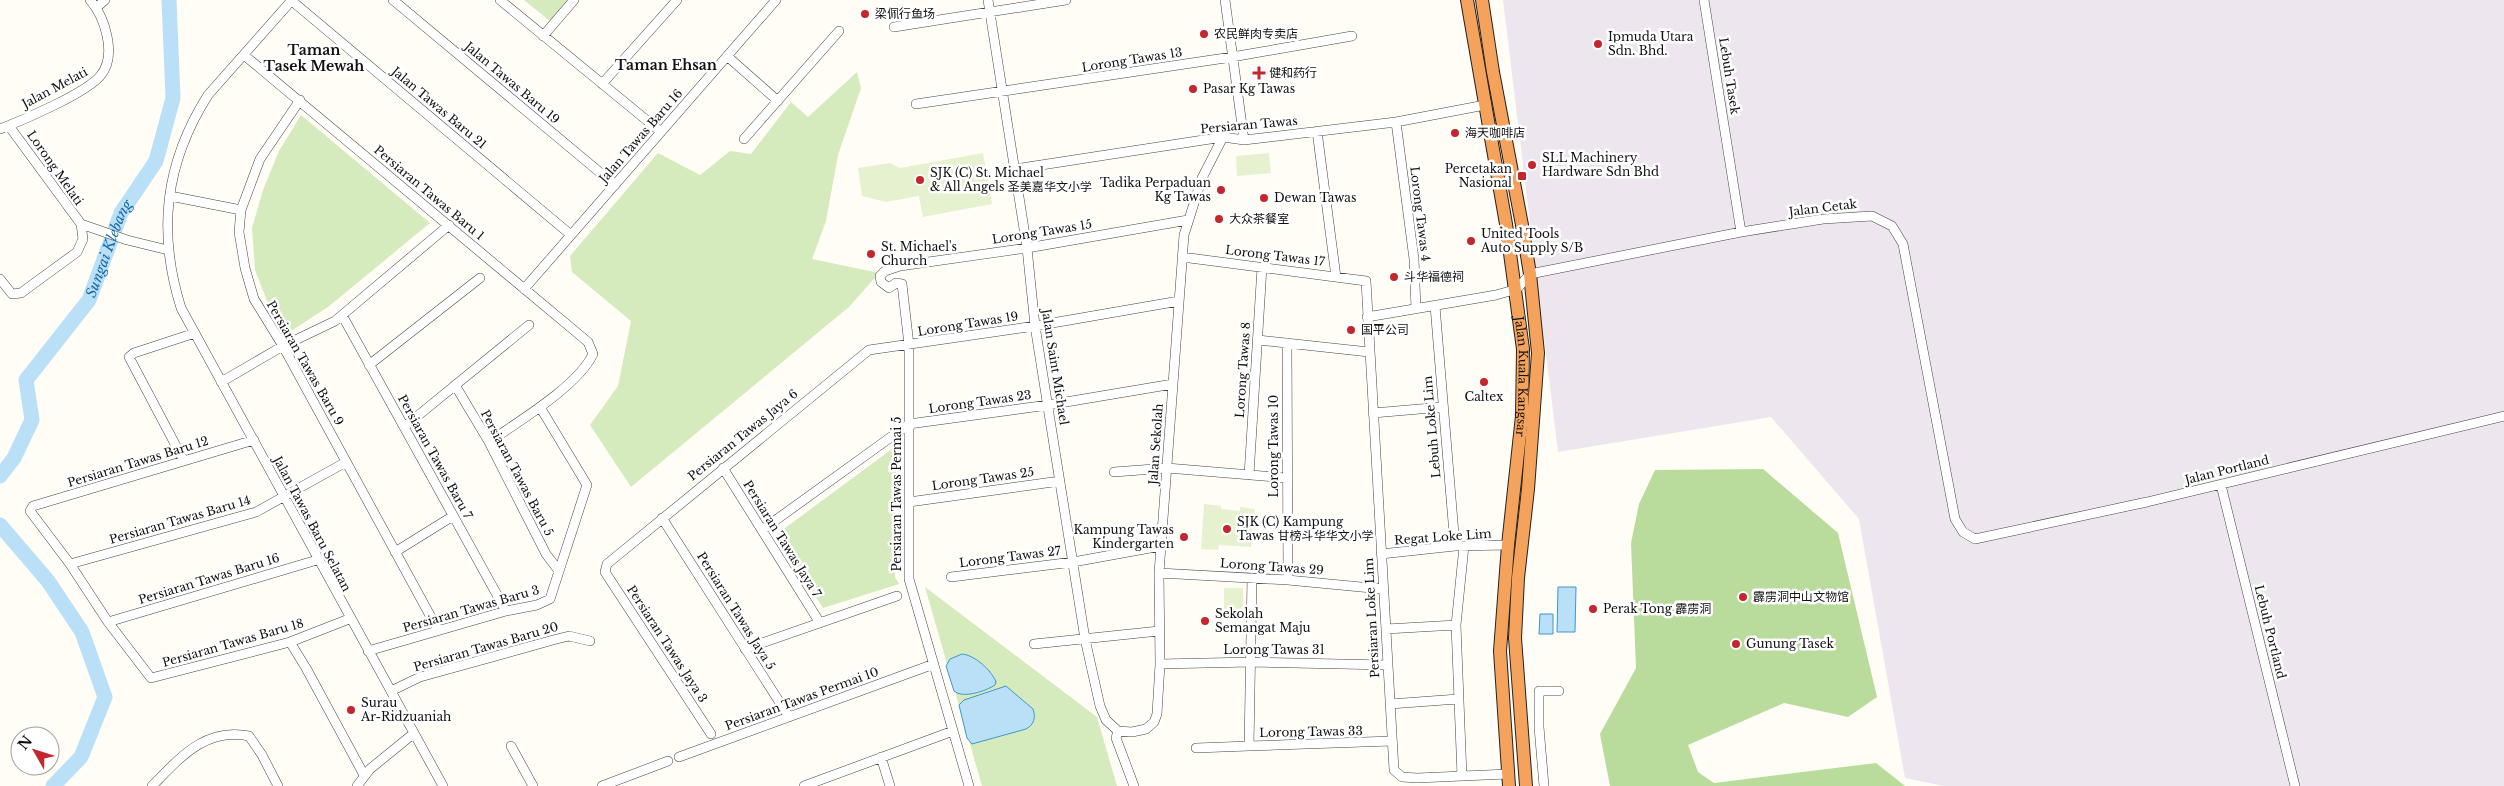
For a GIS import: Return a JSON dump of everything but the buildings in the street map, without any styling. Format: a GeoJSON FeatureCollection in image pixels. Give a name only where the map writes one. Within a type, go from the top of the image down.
{"type":"FeatureCollection","features":[{"type":"Feature","properties":{"kind":"highway","name":"Jalan Kuala Kangsar"},"geometry":{"type":"LineString","coordinates":[[1467,0],[1516,290],[1523,349],[1522,416],[1508,545],[1500,651],[1508,780]]}},
{"type":"Feature","properties":{"kind":"highway","name":"Jalan Kuala Kangsar"},"geometry":{"type":"LineString","coordinates":[[1482,0],[1493,72],[1530,274],[1538,353],[1528,490],[1518,578],[1516,628],[1526,786]]}},
{"type":"Feature","properties":{"kind":"street"},"geometry":{"type":"LineString","coordinates":[[93,4],[105,0]]}},
{"type":"Feature","properties":{"kind":"street","name":"Jalan Tawas Baru Selatan"},"geometry":{"type":"LineString","coordinates":[[292,0],[208,95],[201,106],[178,157],[166,228],[168,250],[181,308],[254,440],[282,497],[443,786]]}},
{"type":"Feature","properties":{"kind":"street","name":"Jalan Tawas Baru 21"},"geometry":{"type":"LineString","coordinates":[[292,0],[571,235]]}},
{"type":"Feature","properties":{"kind":"street","name":"Jalan Tawas Baru 19"},"geometry":{"type":"LineString","coordinates":[[393,0],[614,185]]}},
{"type":"Feature","properties":{"kind":"street"},"geometry":{"type":"LineString","coordinates":[[500,0],[660,132]]}},
{"type":"Feature","properties":{"kind":"street"},"geometry":{"type":"LineString","coordinates":[[543,36],[574,0]]}},
{"type":"Feature","properties":{"kind":"street"},"geometry":{"type":"LineString","coordinates":[[602,84],[677,0]]}},
{"type":"Feature","properties":{"kind":"street","name":"Jalan Tawas Baru 16"},"geometry":{"type":"LineString","coordinates":[[524,289],[776,0]]}},
{"type":"Feature","properties":{"kind":"street","name":"Jalan Saint Michael"},"geometry":{"type":"LineString","coordinates":[[988,0],[1027,248],[1035,326],[1085,639],[1102,711],[1117,736],[1134,786]]}},
{"type":"Feature","properties":{"kind":"street"},"geometry":{"type":"LineString","coordinates":[[894,27],[1066,0]]}},
{"type":"Feature","properties":{"kind":"street"},"geometry":{"type":"LineString","coordinates":[[1225,0],[1244,140]]}},
{"type":"Feature","properties":{"kind":"street","name":"Lebuh Tasek"},"geometry":{"type":"LineString","coordinates":[[1704,0],[1741,232]]}},
{"type":"Feature","properties":{"kind":"street","name":"Jalan Melati"},"geometry":{"type":"LineString","coordinates":[[4,127],[87,86],[100,76],[106,65],[108,52],[106,31],[93,4]]}},
{"type":"Feature","properties":{"kind":"street"},"geometry":{"type":"LineString","coordinates":[[744,139],[838,32]]}},
{"type":"Feature","properties":{"kind":"street","name":"Lorong Tawas 13"},"geometry":{"type":"LineString","coordinates":[[916,104],[1004,93],[1352,36]]}},
{"type":"Feature","properties":{"kind":"street","name":"Persiaran Tawas Baru 1"},"geometry":{"type":"LineString","coordinates":[[244,55],[588,342],[593,354],[587,366],[540,407]]}},
{"type":"Feature","properties":{"kind":"street"},"geometry":{"type":"LineString","coordinates":[[727,56],[778,101]]}},
{"type":"Feature","properties":{"kind":"street","name":"Persiaran Tawas Baru 9"},"geometry":{"type":"LineString","coordinates":[[300,100],[260,159],[241,210],[239,232],[245,268],[254,299],[283,346],[438,630]]}},
{"type":"Feature","properties":{"kind":"street","name":"Persiaran Tawas"},"geometry":{"type":"LineString","coordinates":[[1014,169],[1223,137],[1244,140],[1396,122],[1486,105]]}},
{"type":"Feature","properties":{"kind":"street","name":"Lorong Tawas 4"},"geometry":{"type":"LineString","coordinates":[[1396,122],[1414,259],[1416,309]]}},
{"type":"Feature","properties":{"kind":"street","name":"Lorong Melati"},"geometry":{"type":"LineString","coordinates":[[4,127],[81,224],[106,234],[168,250]]}},
{"type":"Feature","properties":{"kind":"street"},"geometry":{"type":"LineString","coordinates":[[1317,131],[1336,277]]}},
{"type":"Feature","properties":{"kind":"street","name":"Jalan Sekolah"},"geometry":{"type":"LineString","coordinates":[[1117,736],[1142,730],[1154,722],[1157,714],[1160,664],[1160,573],[1182,257],[1188,220],[1202,178],[1223,137]]}},
{"type":"Feature","properties":{"kind":"street"},"geometry":{"type":"LineString","coordinates":[[170,196],[241,210]]}},
{"type":"Feature","properties":{"kind":"street","name":"Jalan Cetak"},"geometry":{"type":"LineString","coordinates":[[1530,274],[1741,232],[1864,215],[1886,221],[1897,232],[1907,263],[1956,519],[1960,527]]}},
{"type":"Feature","properties":{"kind":"street","name":"Lorong Tawas 15"},"geometry":{"type":"LineString","coordinates":[[902,284],[897,283],[889,288],[880,280],[885,271],[900,266],[1027,248],[1188,220]]}},
{"type":"Feature","properties":{"kind":"street"},"geometry":{"type":"LineString","coordinates":[[0,280],[12,294],[21,293],[77,252],[83,239],[81,224]]}},
{"type":"Feature","properties":{"kind":"street"},"geometry":{"type":"LineString","coordinates":[[222,382],[283,346],[335,320],[449,225]]}},
{"type":"Feature","properties":{"kind":"street","name":"Lorong Tawas 17"},"geometry":{"type":"LineString","coordinates":[[1182,257],[1365,280]]}},
{"type":"Feature","properties":{"kind":"street","name":"Lorong Tawas 8"},"geometry":{"type":"LineString","coordinates":[[1250,475],[1262,267]]}},
{"type":"Feature","properties":{"kind":"street"},"geometry":{"type":"LineString","coordinates":[[1367,317],[1516,290],[1530,274]]}},
{"type":"Feature","properties":{"kind":"street"},"geometry":{"type":"LineString","coordinates":[[369,365],[480,278]]}},
{"type":"Feature","properties":{"kind":"street","name":"Persiaran Loke Lim"},"geometry":{"type":"LineString","coordinates":[[1365,280],[1394,770],[1397,774],[1417,782]]}},
{"type":"Feature","properties":{"kind":"street","name":"Persiaran Tawas Permai 5"},"geometry":{"type":"LineString","coordinates":[[902,284],[909,345],[909,579],[969,786]]}},
{"type":"Feature","properties":{"kind":"street","name":"Lorong Tawas 19"},"geometry":{"type":"LineString","coordinates":[[909,345],[1035,326],[1179,301]]}},
{"type":"Feature","properties":{"kind":"street","name":"Lebuh Loke Lim"},"geometry":{"type":"LineString","coordinates":[[1435,306],[1443,407],[1459,546],[1456,625],[1462,776]]}},
{"type":"Feature","properties":{"kind":"street","name":"Persiaran Tawas Baru 7"},"geometry":{"type":"LineString","coordinates":[[342,315],[506,611]]}},
{"type":"Feature","properties":{"kind":"street"},"geometry":{"type":"LineString","coordinates":[[404,427],[529,325]]}},
{"type":"Feature","properties":{"kind":"street"},"geometry":{"type":"LineString","coordinates":[[184,461],[129,357],[134,352],[195,333]]}},
{"type":"Feature","properties":{"kind":"street"},"geometry":{"type":"LineString","coordinates":[[1258,340],[1369,352]]}},
{"type":"Feature","properties":{"kind":"street","name":"Lorong Tawas 10"},"geometry":{"type":"LineString","coordinates":[[1287,343],[1286,478],[1288,580]]}},
{"type":"Feature","properties":{"kind":"street","name":"Persiaran Tawas Jaya 6"},"geometry":{"type":"LineString","coordinates":[[604,568],[662,518],[869,350],[909,345]]}},
{"type":"Feature","properties":{"kind":"street","name":"Lorong Tawas 23"},"geometry":{"type":"LineString","coordinates":[[909,424],[1048,405],[1173,384]]}},
{"type":"Feature","properties":{"kind":"street","name":"Persiaran Tawas Baru 5"},"geometry":{"type":"LineString","coordinates":[[455,385],[489,442],[546,554],[559,572]]}},
{"type":"Feature","properties":{"kind":"street"},"geometry":{"type":"LineString","coordinates":[[489,442],[540,407]]}},
{"type":"Feature","properties":{"kind":"street","name":"Persiaran Tawas Baru 3"},"geometry":{"type":"LineString","coordinates":[[368,651],[506,611],[537,605],[550,599],[587,485],[540,407]]}},
{"type":"Feature","properties":{"kind":"street"},"geometry":{"type":"LineString","coordinates":[[1373,413],[1443,407]]}},
{"type":"Feature","properties":{"kind":"street","name":"Jalan Portland"},"geometry":{"type":"LineString","coordinates":[[1960,527],[1971,538],[1982,539],[2221,485],[2504,416]]}},
{"type":"Feature","properties":{"kind":"street"},"geometry":{"type":"LineString","coordinates":[[762,530],[909,424]]}},
{"type":"Feature","properties":{"kind":"street","name":"Persiaran Tawas Baru 12"},"geometry":{"type":"LineString","coordinates":[[70,564],[30,509],[32,506],[254,440]]}},
{"type":"Feature","properties":{"kind":"street","name":"Persiaran Tawas Baru 14"},"geometry":{"type":"LineString","coordinates":[[70,564],[164,536],[245,516],[274,504],[282,497],[346,462]]}},
{"type":"Feature","properties":{"kind":"street","name":"Persiaran Tawas Jaya 7"},"geometry":{"type":"LineString","coordinates":[[723,468],[820,623]]}},
{"type":"Feature","properties":{"kind":"street"},"geometry":{"type":"LineString","coordinates":[[1114,472],[1167,468],[1286,478]]}},
{"type":"Feature","properties":{"kind":"street","name":"Lorong Tawas 25"},"geometry":{"type":"LineString","coordinates":[[909,502],[1060,481]]}},
{"type":"Feature","properties":{"kind":"street","name":"Lebuh Portland"},"geometry":{"type":"LineString","coordinates":[[2221,485],[2295,786]]}},
{"type":"Feature","properties":{"kind":"street"},"geometry":{"type":"LineString","coordinates":[[395,552],[453,516]]}},
{"type":"Feature","properties":{"kind":"street","name":"Persiaran Tawas Jaya 5"},"geometry":{"type":"LineString","coordinates":[[662,518],[789,717]]}},
{"type":"Feature","properties":{"kind":"street","name":"Regat Loke Lim"},"geometry":{"type":"LineString","coordinates":[[1381,554],[1459,546],[1508,545]]}},
{"type":"Feature","properties":{"kind":"street","name":"Lorong Tawas 27"},"geometry":{"type":"LineString","coordinates":[[951,577],[1073,562],[1162,546]]}},
{"type":"Feature","properties":{"kind":"street","name":"Persiaran Tawas Baru 16"},"geometry":{"type":"LineString","coordinates":[[108,622],[317,560]]}},
{"type":"Feature","properties":{"kind":"street"},"geometry":{"type":"LineString","coordinates":[[70,564],[108,622]]}},
{"type":"Feature","properties":{"kind":"street","name":"Persiaran Tawas Jaya 3"},"geometry":{"type":"LineString","coordinates":[[604,568],[711,734]]}},
{"type":"Feature","properties":{"kind":"street","name":"Lorong Tawas 29"},"geometry":{"type":"LineString","coordinates":[[1160,573],[1288,580],[1382,589]]}},
{"type":"Feature","properties":{"kind":"street","name":"Lorong Tawas 33"},"geometry":{"type":"LineString","coordinates":[[1252,578],[1249,746],[1392,741]]}},
{"type":"Feature","properties":{"kind":"street"},"geometry":{"type":"LineString","coordinates":[[745,649],[897,596]]}},
{"type":"Feature","properties":{"kind":"street","name":"Persiaran Tawas Baru 18"},"geometry":{"type":"LineString","coordinates":[[108,622],[151,678],[290,642],[349,618]]}},
{"type":"Feature","properties":{"kind":"street"},"geometry":{"type":"LineString","coordinates":[[1386,629],[1456,625]]}},
{"type":"Feature","properties":{"kind":"street"},"geometry":{"type":"LineString","coordinates":[[1034,644],[1159,631]]}},
{"type":"Feature","properties":{"kind":"street","name":"Persiaran Tawas Baru 20"},"geometry":{"type":"LineString","coordinates":[[391,691],[420,677],[552,640],[569,636],[590,641]]}},
{"type":"Feature","properties":{"kind":"street"},"geometry":{"type":"LineString","coordinates":[[290,642],[364,775]]}},
{"type":"Feature","properties":{"kind":"street","name":"Lorong Tawas 31"},"geometry":{"type":"LineString","coordinates":[[1160,664],[1251,662],[1388,665]]}},
{"type":"Feature","properties":{"kind":"street","name":"Persiaran Tawas Permai 10"},"geometry":{"type":"LineString","coordinates":[[679,757],[934,664]]}},
{"type":"Feature","properties":{"kind":"street"},"geometry":{"type":"LineString","coordinates":[[1544,786],[1539,727],[1539,691],[1559,691]]}},
{"type":"Feature","properties":{"kind":"street"},"geometry":{"type":"LineString","coordinates":[[1390,704],[1458,699]]}},
{"type":"Feature","properties":{"kind":"street"},"geometry":{"type":"LineString","coordinates":[[1522,728],[1539,727]]}},
{"type":"Feature","properties":{"kind":"street"},"geometry":{"type":"LineString","coordinates":[[810,785],[952,731]]}},
{"type":"Feature","properties":{"kind":"street"},"geometry":{"type":"LineString","coordinates":[[152,786],[186,751],[210,739],[232,733],[249,736],[262,755],[278,786]]}},
{"type":"Feature","properties":{"kind":"street"},"geometry":{"type":"LineString","coordinates":[[357,786],[364,775],[413,734]]}},
{"type":"Feature","properties":{"kind":"street"},"geometry":{"type":"LineString","coordinates":[[511,746],[534,786]]}},
{"type":"Feature","properties":{"kind":"street"},"geometry":{"type":"LineString","coordinates":[[1196,748],[1249,746]]}},
{"type":"Feature","properties":{"kind":"street"},"geometry":{"type":"LineString","coordinates":[[881,757],[890,786]]}},
{"type":"Feature","properties":{"kind":"street"},"geometry":{"type":"LineString","coordinates":[[602,786],[668,761]]}},
{"type":"Feature","properties":{"kind":"street"},"geometry":{"type":"LineString","coordinates":[[1417,782],[1462,776],[1508,780]]}},
{"type":"Feature","properties":{"kind":"shaded area"},"geometry":{"type":"Polygon","coordinates":[[[1503,0],[2504,0],[2504,786],[1944,786],[1905,778],[1859,519],[1771,417],[1558,452],[1503,0]]]}},
{"type":"Feature","properties":{"kind":"green space"},"geometry":{"type":"Polygon","coordinates":[[[524,0],[567,0],[550,21],[524,0]]]}},
{"type":"Feature","properties":{"kind":"green space"},"geometry":{"type":"Polygon","coordinates":[[[857,72],[861,88],[838,155],[826,221],[812,259],[879,273],[849,307],[631,487],[590,425],[618,386],[631,321],[572,272],[570,256],[658,153],[700,175],[730,151],[751,154],[791,102],[808,117],[857,72]]]}},
{"type":"Feature","properties":{"kind":"green space"},"geometry":{"type":"Polygon","coordinates":[[[301,115],[430,223],[328,307],[288,333],[269,306],[255,270],[252,228],[263,190],[279,151],[301,115]]]}},
{"type":"Feature","properties":{"kind":"green space"},"geometry":{"type":"Polygon","coordinates":[[[983,153],[992,204],[923,217],[919,196],[886,202],[862,196],[858,168],[890,163],[900,168],[983,153]]]}},
{"type":"Feature","properties":{"kind":"green space"},"geometry":{"type":"Polygon","coordinates":[[[1269,153],[1271,173],[1237,176],[1236,156],[1269,153]]]}},
{"type":"Feature","properties":{"kind":"green space"},"geometry":{"type":"Polygon","coordinates":[[[896,446],[895,577],[899,584],[823,608],[777,534],[896,446]]]}},
{"type":"Feature","properties":{"kind":"green space"},"geometry":{"type":"Polygon","coordinates":[[[1763,469],[1838,533],[1877,697],[1848,717],[1784,703],[1688,745],[1698,772],[1714,783],[1876,763],[1905,786],[1610,786],[1600,734],[1636,668],[1631,543],[1639,504],[1655,470],[1763,469]]]}},
{"type":"Feature","properties":{"kind":"green space"},"geometry":{"type":"Polygon","coordinates":[[[1204,504],[1221,506],[1221,509],[1240,511],[1240,507],[1255,509],[1251,547],[1219,545],[1218,550],[1201,549],[1204,504]]]}},
{"type":"Feature","properties":{"kind":"green space"},"geometry":{"type":"Polygon","coordinates":[[[925,587],[1097,717],[1117,786],[982,786],[925,587]]]}},
{"type":"Feature","properties":{"kind":"green space"},"geometry":{"type":"Polygon","coordinates":[[[1224,588],[1243,588],[1243,620],[1224,620],[1224,588]]]}},
{"type":"Feature","properties":{"kind":"water"},"geometry":{"type":"Polygon","coordinates":[[[1558,587],[1576,587],[1575,632],[1557,632],[1558,587]]]}},
{"type":"Feature","properties":{"kind":"water"},"geometry":{"type":"Polygon","coordinates":[[[1540,614],[1553,614],[1553,634],[1539,634],[1540,614]]]}},
{"type":"Feature","properties":{"kind":"water"},"geometry":{"type":"Polygon","coordinates":[[[962,654],[972,657],[982,664],[994,678],[995,685],[986,690],[969,694],[954,691],[946,666],[950,659],[962,654]]]}},
{"type":"Feature","properties":{"kind":"water"},"geometry":{"type":"Polygon","coordinates":[[[1006,686],[1033,709],[1033,723],[1026,729],[972,744],[967,738],[959,705],[964,700],[1006,686]]]}},
{"type":"Feature","properties":{"kind":"waterway","name":"Sungai Klebang"},"geometry":{"type":"LineString","coordinates":[[0,476],[14,458],[32,420],[26,380],[89,300],[121,213],[156,161],[173,98],[169,0]]}},
{"type":"Feature","properties":{"kind":"waterway","name":"Sungai Klebang"},"geometry":{"type":"LineString","coordinates":[[0,525],[48,581],[82,632],[105,697],[81,757],[53,786]]}},
{"type":"Feature","properties":{"kind":"place","name":"梁佩行鱼场"},"geometry":{"type":"Point","coordinates":[865,14]}},
{"type":"Feature","properties":{"kind":"place","name":"农民鲜肉专卖店"},"geometry":{"type":"Point","coordinates":[1204,34]}},
{"type":"Feature","properties":{"kind":"place","name":"Ipmuda Utara Sdn. Bhd."},"geometry":{"type":"Point","coordinates":[1598,44]}},
{"type":"Feature","properties":{"kind":"place","name":"健和药行"},"geometry":{"type":"Point","coordinates":[1259,73]}},
{"type":"Feature","properties":{"kind":"place","name":"Pasar Kg Tawas"},"geometry":{"type":"Point","coordinates":[1193,89]}},
{"type":"Feature","properties":{"kind":"place","name":"海天咖啡店"},"geometry":{"type":"Point","coordinates":[1455,133]}},
{"type":"Feature","properties":{"kind":"place","name":"SLL Machinery Hardware Sdn Bhd"},"geometry":{"type":"Point","coordinates":[1532,165]}},
{"type":"Feature","properties":{"kind":"place","name":"Percetakan Nasional"},"geometry":{"type":"Point","coordinates":[1522,176]}},
{"type":"Feature","properties":{"kind":"place","name":"SJK (C) St. Michael & All Angels 圣美嘉华文小学"},"geometry":{"type":"Point","coordinates":[920,180]}},
{"type":"Feature","properties":{"kind":"place","name":"Tadika Perpaduan Kg Tawas"},"geometry":{"type":"Point","coordinates":[1221,190]}},
{"type":"Feature","properties":{"kind":"place","name":"Dewan Tawas"},"geometry":{"type":"Point","coordinates":[1264,198]}},
{"type":"Feature","properties":{"kind":"place","name":"大众茶餐室"},"geometry":{"type":"Point","coordinates":[1219,219]}},
{"type":"Feature","properties":{"kind":"place","name":"United Tools Auto Supply S/B"},"geometry":{"type":"Point","coordinates":[1471,241]}},
{"type":"Feature","properties":{"kind":"place","name":"St. Michael's Church"},"geometry":{"type":"Point","coordinates":[871,254]}},
{"type":"Feature","properties":{"kind":"place","name":"斗华福德祠"},"geometry":{"type":"Point","coordinates":[1394,277]}},
{"type":"Feature","properties":{"kind":"place","name":"国平公司"},"geometry":{"type":"Point","coordinates":[1351,330]}},
{"type":"Feature","properties":{"kind":"place","name":"Caltex"},"geometry":{"type":"Point","coordinates":[1484,382]}},
{"type":"Feature","properties":{"kind":"place","name":"SJK (C) Kampung Tawas 甘榜斗华华文小学"},"geometry":{"type":"Point","coordinates":[1227,529]}},
{"type":"Feature","properties":{"kind":"place","name":"Kampung Tawas Kindergarten"},"geometry":{"type":"Point","coordinates":[1184,537]}},
{"type":"Feature","properties":{"kind":"place","name":"霹雳洞中山文物馆"},"geometry":{"type":"Point","coordinates":[1743,597]}},
{"type":"Feature","properties":{"kind":"place","name":"Perak Tong 霹雳洞"},"geometry":{"type":"Point","coordinates":[1593,609]}},
{"type":"Feature","properties":{"kind":"place","name":"Sekolah Semangat Maju"},"geometry":{"type":"Point","coordinates":[1205,621]}},
{"type":"Feature","properties":{"kind":"place","name":"Gunung Tasek"},"geometry":{"type":"Point","coordinates":[1736,644]}},
{"type":"Feature","properties":{"kind":"place","name":"Surau Ar-Ridzuaniah"},"geometry":{"type":"Point","coordinates":[351,710]}},
{"type":"Feature","properties":{"kind":"district","name":"Taman Tasek Mewah"},"geometry":{"type":"Point","coordinates":[314,58]}},
{"type":"Feature","properties":{"kind":"district","name":"Taman Ehsan"},"geometry":{"type":"Point","coordinates":[666,65]}}]}
